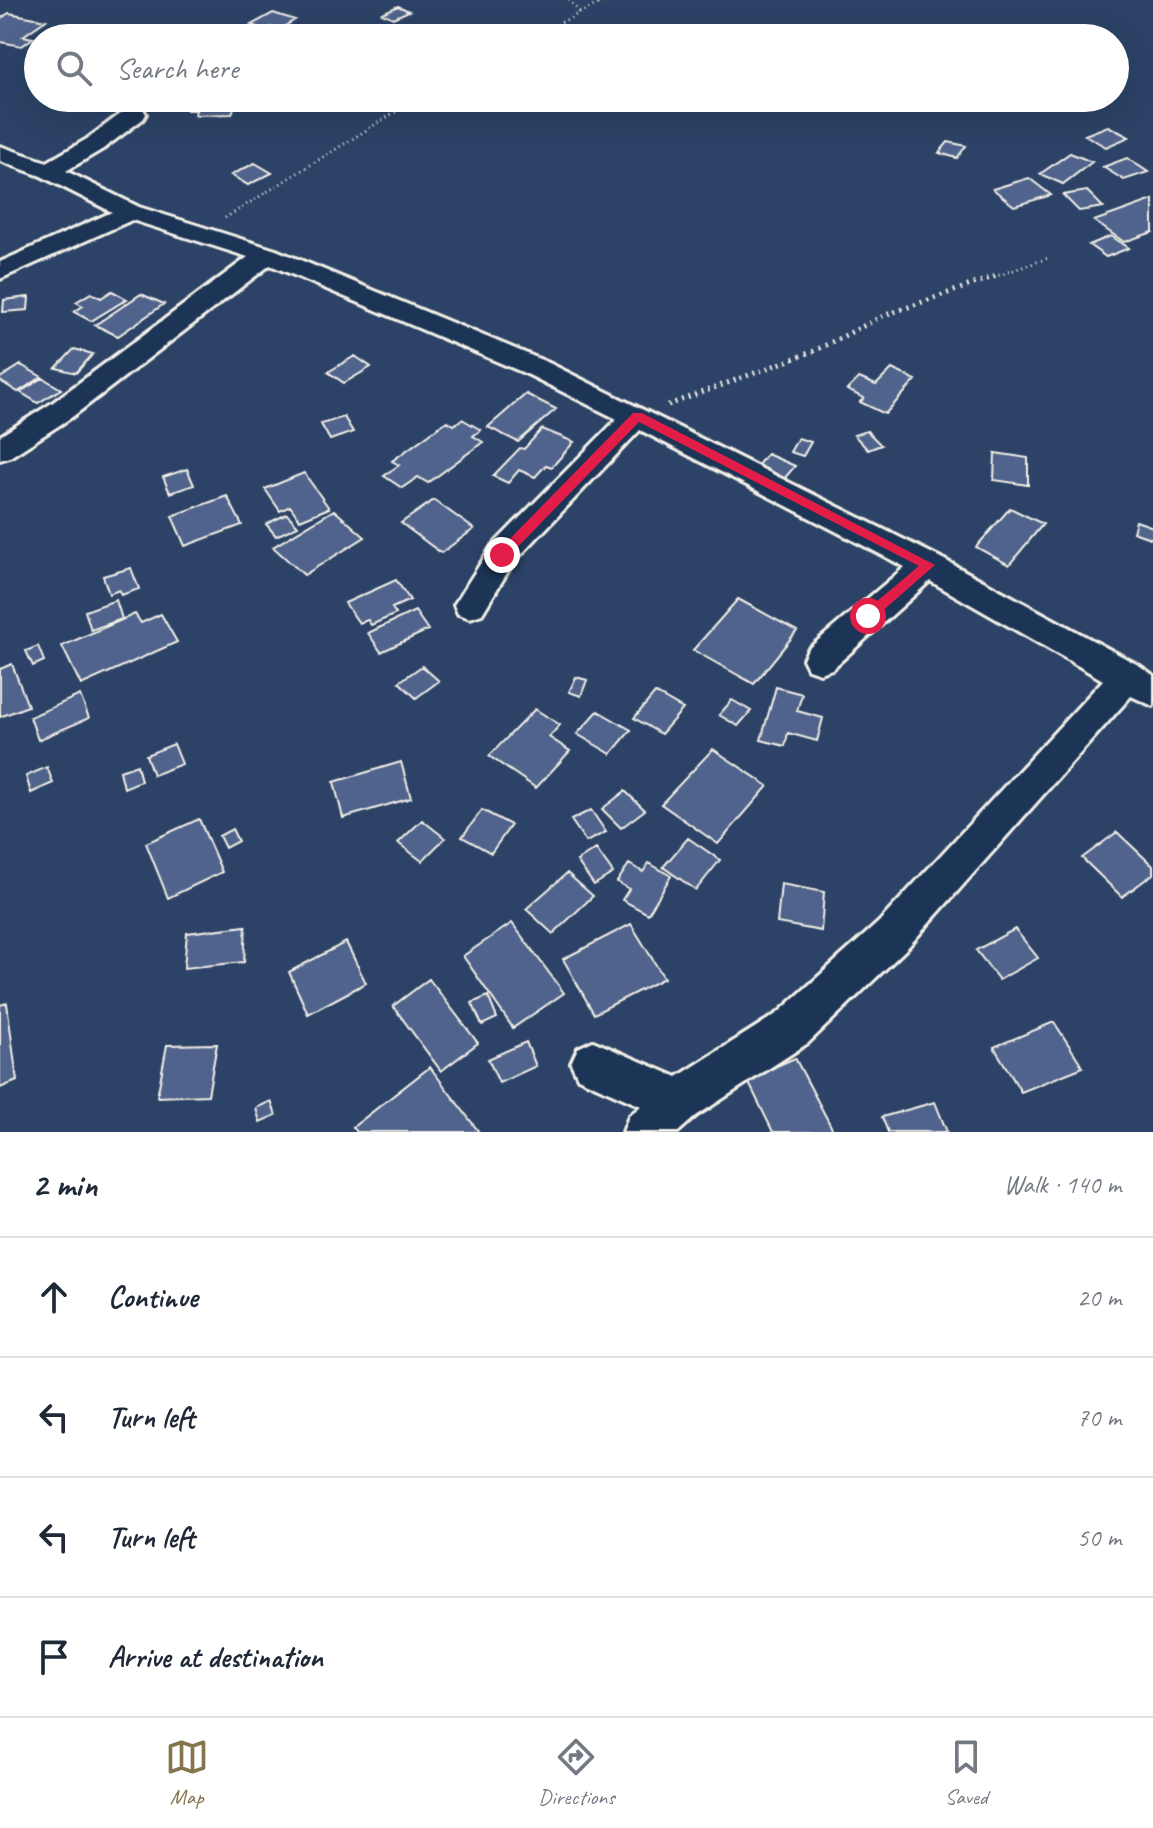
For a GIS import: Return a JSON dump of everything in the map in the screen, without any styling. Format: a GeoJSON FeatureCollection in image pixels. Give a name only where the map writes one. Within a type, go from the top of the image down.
{"type":"FeatureCollection","features":[{"type":"Feature","properties":{"kind":"street"},"geometry":{"type":"LineString","coordinates":[[49,171],[95,144],[135,114]]}},
{"type":"Feature","properties":{"kind":"street"},"geometry":{"type":"LineString","coordinates":[[0,153],[49,171],[131,212],[267,255],[458,333],[637,416],[928,565],[1141,684],[893,935],[793,1028],[680,1100],[645,1132]]}},
{"type":"Feature","properties":{"kind":"street"},"geometry":{"type":"LineString","coordinates":[[0,271],[131,212]]}},
{"type":"Feature","properties":{"kind":"street"},"geometry":{"type":"LineString","coordinates":[[0,450],[62,410],[267,255]]}},
{"type":"Feature","properties":{"kind":"street"},"geometry":{"type":"LineString","coordinates":[[470,605],[502,555],[637,416]]}},
{"type":"Feature","properties":{"kind":"street"},"geometry":{"type":"LineString","coordinates":[[820,659],[928,565]]}},
{"type":"Feature","properties":{"kind":"street"},"geometry":{"type":"LineString","coordinates":[[593,1063],[680,1100]]}},
{"type":"Feature","properties":{"kind":"path"},"geometry":{"type":"LineString","coordinates":[[569,0],[580,13]]}},
{"type":"Feature","properties":{"kind":"path"},"geometry":{"type":"LineString","coordinates":[[558,24],[606,0]]}},
{"type":"Feature","properties":{"kind":"path"},"geometry":{"type":"LineString","coordinates":[[201,234],[396,112]]}},
{"type":"Feature","properties":{"kind":"path"},"geometry":{"type":"LineString","coordinates":[[637,416],[814,351],[883,316],[1048,258]]}},
{"type":"Feature","properties":{"kind":"building"},"geometry":{"type":"Polygon","coordinates":[[[398,6],[409,11],[393,18],[382,13],[398,6]]]}},
{"type":"Feature","properties":{"kind":"building"},"geometry":{"type":"Polygon","coordinates":[[[9,13],[46,20],[40,24],[24,24],[22,46],[0,42],[0,19],[9,13]]]}},
{"type":"Feature","properties":{"kind":"building"},"geometry":{"type":"Polygon","coordinates":[[[273,13],[295,20],[288,24],[253,24],[273,13]]]}},
{"type":"Feature","properties":{"kind":"building"},"geometry":{"type":"Polygon","coordinates":[[[196,112],[233,112],[232,114],[195,115],[196,112]]]}},
{"type":"Feature","properties":{"kind":"building"},"geometry":{"type":"Polygon","coordinates":[[[1108,126],[1129,137],[1106,147],[1085,135],[1108,126]]]}},
{"type":"Feature","properties":{"kind":"building"},"geometry":{"type":"Polygon","coordinates":[[[948,142],[966,146],[957,158],[939,153],[948,142]]]}},
{"type":"Feature","properties":{"kind":"building"},"geometry":{"type":"Polygon","coordinates":[[[1070,153],[1092,162],[1063,184],[1040,174],[1070,153]]]}},
{"type":"Feature","properties":{"kind":"building"},"geometry":{"type":"Polygon","coordinates":[[[1127,158],[1148,172],[1124,180],[1103,167],[1127,158]]]}},
{"type":"Feature","properties":{"kind":"building"},"geometry":{"type":"Polygon","coordinates":[[[255,163],[272,173],[248,185],[231,175],[255,163]]]}},
{"type":"Feature","properties":{"kind":"building"},"geometry":{"type":"Polygon","coordinates":[[[1029,178],[1051,195],[1014,206],[993,189],[1029,178]]]}},
{"type":"Feature","properties":{"kind":"building"},"geometry":{"type":"Polygon","coordinates":[[[1087,191],[1103,207],[1079,211],[1063,195],[1087,191]]]}},
{"type":"Feature","properties":{"kind":"building"},"geometry":{"type":"Polygon","coordinates":[[[1153,200],[1153,232],[1124,242],[1094,221],[1153,200]]]}},
{"type":"Feature","properties":{"kind":"building"},"geometry":{"type":"Polygon","coordinates":[[[1111,236],[1129,248],[1106,257],[1089,245],[1111,236]]]}},
{"type":"Feature","properties":{"kind":"building"},"geometry":{"type":"Polygon","coordinates":[[[112,291],[127,299],[91,321],[74,312],[83,306],[76,302],[91,293],[101,298],[112,291]]]}},
{"type":"Feature","properties":{"kind":"building"},"geometry":{"type":"Polygon","coordinates":[[[141,294],[164,304],[118,336],[95,325],[141,294]]]}},
{"type":"Feature","properties":{"kind":"building"},"geometry":{"type":"Polygon","coordinates":[[[29,297],[28,310],[3,312],[4,300],[29,297]]]}},
{"type":"Feature","properties":{"kind":"building"},"geometry":{"type":"Polygon","coordinates":[[[74,349],[93,354],[76,373],[56,368],[74,349]]]}},
{"type":"Feature","properties":{"kind":"building"},"geometry":{"type":"Polygon","coordinates":[[[355,356],[371,367],[344,383],[328,372],[355,356]]]}},
{"type":"Feature","properties":{"kind":"building"},"geometry":{"type":"Polygon","coordinates":[[[21,365],[42,377],[18,392],[0,378],[21,365]]]}},
{"type":"Feature","properties":{"kind":"building"},"geometry":{"type":"Polygon","coordinates":[[[892,369],[916,380],[885,414],[860,402],[864,398],[847,390],[859,378],[876,385],[892,369]]]}},
{"type":"Feature","properties":{"kind":"building"},"geometry":{"type":"Polygon","coordinates":[[[43,378],[61,389],[38,403],[20,392],[43,378]]]}},
{"type":"Feature","properties":{"kind":"building"},"geometry":{"type":"Polygon","coordinates":[[[526,394],[556,409],[518,442],[488,427],[526,394]]]}},
{"type":"Feature","properties":{"kind":"building"},"geometry":{"type":"Polygon","coordinates":[[[344,417],[353,432],[330,440],[321,424],[344,417]]]}},
{"type":"Feature","properties":{"kind":"building"},"geometry":{"type":"Polygon","coordinates":[[[462,419],[481,430],[473,436],[483,442],[428,483],[418,477],[402,488],[384,476],[399,465],[392,461],[447,421],[454,425],[462,419]]]}},
{"type":"Feature","properties":{"kind":"building"},"geometry":{"type":"Polygon","coordinates":[[[542,429],[574,442],[552,467],[546,465],[535,477],[519,470],[508,483],[493,476],[520,448],[524,449],[542,429]]]}},
{"type":"Feature","properties":{"kind":"building"},"geometry":{"type":"Polygon","coordinates":[[[867,431],[881,445],[868,450],[854,435],[867,431]]]}},
{"type":"Feature","properties":{"kind":"building"},"geometry":{"type":"Polygon","coordinates":[[[798,438],[811,442],[803,456],[790,452],[798,438]]]}},
{"type":"Feature","properties":{"kind":"building"},"geometry":{"type":"Polygon","coordinates":[[[995,453],[1028,458],[1028,485],[994,480],[995,453]]]}},
{"type":"Feature","properties":{"kind":"building"},"geometry":{"type":"Polygon","coordinates":[[[767,454],[795,466],[784,479],[756,467],[767,454]]]}},
{"type":"Feature","properties":{"kind":"building"},"geometry":{"type":"Polygon","coordinates":[[[187,469],[194,485],[170,493],[163,477],[187,469]]]}},
{"type":"Feature","properties":{"kind":"building"},"geometry":{"type":"Polygon","coordinates":[[[304,473],[329,508],[300,520],[290,506],[280,511],[265,489],[304,473]]]}},
{"type":"Feature","properties":{"kind":"building"},"geometry":{"type":"Polygon","coordinates":[[[227,496],[242,525],[185,546],[172,516],[227,496]]]}},
{"type":"Feature","properties":{"kind":"building"},"geometry":{"type":"Polygon","coordinates":[[[434,500],[474,529],[441,553],[401,523],[434,500]]]}},
{"type":"Feature","properties":{"kind":"building"},"geometry":{"type":"Polygon","coordinates":[[[1010,508],[1043,524],[1009,565],[976,547],[1010,508]]]}},
{"type":"Feature","properties":{"kind":"building"},"geometry":{"type":"Polygon","coordinates":[[[334,510],[365,537],[304,575],[273,547],[334,510]]]}},
{"type":"Feature","properties":{"kind":"building"},"geometry":{"type":"Polygon","coordinates":[[[287,514],[298,526],[276,536],[266,524],[287,514]]]}},
{"type":"Feature","properties":{"kind":"building"},"geometry":{"type":"Polygon","coordinates":[[[1136,521],[1153,527],[1153,539],[1133,532],[1136,521]]]}},
{"type":"Feature","properties":{"kind":"building"},"geometry":{"type":"Polygon","coordinates":[[[131,568],[139,589],[121,595],[119,590],[109,594],[103,576],[131,568]]]}},
{"type":"Feature","properties":{"kind":"building"},"geometry":{"type":"Polygon","coordinates":[[[396,580],[410,600],[392,608],[396,614],[371,625],[368,620],[359,623],[345,603],[396,580]]]}},
{"type":"Feature","properties":{"kind":"building"},"geometry":{"type":"Polygon","coordinates":[[[738,599],[797,631],[754,684],[693,650],[738,599]]]}},
{"type":"Feature","properties":{"kind":"building"},"geometry":{"type":"Polygon","coordinates":[[[116,600],[122,619],[91,630],[85,611],[116,600]]]}},
{"type":"Feature","properties":{"kind":"building"},"geometry":{"type":"Polygon","coordinates":[[[415,611],[428,630],[381,652],[368,633],[415,611]]]}},
{"type":"Feature","properties":{"kind":"building"},"geometry":{"type":"Polygon","coordinates":[[[135,614],[141,623],[161,614],[177,642],[81,685],[62,646],[135,614]]]}},
{"type":"Feature","properties":{"kind":"building"},"geometry":{"type":"Polygon","coordinates":[[[38,646],[44,661],[33,666],[26,651],[38,646]]]}},
{"type":"Feature","properties":{"kind":"building"},"geometry":{"type":"Polygon","coordinates":[[[12,664],[28,706],[0,717],[0,669],[12,664]]]}},
{"type":"Feature","properties":{"kind":"building"},"geometry":{"type":"Polygon","coordinates":[[[422,666],[439,681],[416,698],[399,682],[422,666]]]}},
{"type":"Feature","properties":{"kind":"building"},"geometry":{"type":"Polygon","coordinates":[[[576,677],[587,680],[581,696],[569,692],[576,677]]]}},
{"type":"Feature","properties":{"kind":"building"},"geometry":{"type":"Polygon","coordinates":[[[776,687],[802,694],[797,711],[823,718],[817,741],[788,733],[785,746],[761,740],[776,687]]]}},
{"type":"Feature","properties":{"kind":"building"},"geometry":{"type":"Polygon","coordinates":[[[655,693],[683,709],[661,734],[634,718],[655,693]]]}},
{"type":"Feature","properties":{"kind":"building"},"geometry":{"type":"Polygon","coordinates":[[[80,695],[89,718],[38,740],[30,717],[80,695]]]}},
{"type":"Feature","properties":{"kind":"building"},"geometry":{"type":"Polygon","coordinates":[[[732,700],[751,711],[738,726],[719,715],[732,700]]]}},
{"type":"Feature","properties":{"kind":"building"},"geometry":{"type":"Polygon","coordinates":[[[535,709],[560,725],[549,737],[570,751],[536,788],[489,756],[535,709]]]}},
{"type":"Feature","properties":{"kind":"building"},"geometry":{"type":"Polygon","coordinates":[[[598,711],[631,730],[611,754],[577,734],[598,711]]]}},
{"type":"Feature","properties":{"kind":"building"},"geometry":{"type":"Polygon","coordinates":[[[174,744],[182,764],[153,775],[146,755],[174,744]]]}},
{"type":"Feature","properties":{"kind":"building"},"geometry":{"type":"Polygon","coordinates":[[[713,749],[768,786],[718,844],[661,804],[713,749]]]}},
{"type":"Feature","properties":{"kind":"building"},"geometry":{"type":"Polygon","coordinates":[[[401,762],[411,798],[343,818],[334,782],[401,762]]]}},
{"type":"Feature","properties":{"kind":"building"},"geometry":{"type":"Polygon","coordinates":[[[137,765],[141,781],[124,788],[120,771],[137,765]]]}},
{"type":"Feature","properties":{"kind":"building"},"geometry":{"type":"Polygon","coordinates":[[[47,767],[53,783],[31,793],[26,776],[47,767]]]}},
{"type":"Feature","properties":{"kind":"building"},"geometry":{"type":"Polygon","coordinates":[[[625,791],[645,810],[621,828],[602,809],[625,791]]]}},
{"type":"Feature","properties":{"kind":"building"},"geometry":{"type":"Polygon","coordinates":[[[482,810],[511,825],[491,853],[462,837],[482,810]]]}},
{"type":"Feature","properties":{"kind":"building"},"geometry":{"type":"Polygon","coordinates":[[[591,810],[606,832],[586,842],[571,820],[591,810]]]}},
{"type":"Feature","properties":{"kind":"building"},"geometry":{"type":"Polygon","coordinates":[[[199,819],[222,872],[168,898],[146,843],[199,819]]]}},
{"type":"Feature","properties":{"kind":"building"},"geometry":{"type":"Polygon","coordinates":[[[422,820],[445,838],[422,861],[398,843],[422,820]]]}},
{"type":"Feature","properties":{"kind":"building"},"geometry":{"type":"Polygon","coordinates":[[[232,829],[238,841],[225,848],[219,836],[232,829]]]}},
{"type":"Feature","properties":{"kind":"building"},"geometry":{"type":"Polygon","coordinates":[[[1117,832],[1153,866],[1153,874],[1122,897],[1082,858],[1117,832]]]}},
{"type":"Feature","properties":{"kind":"building"},"geometry":{"type":"Polygon","coordinates":[[[688,838],[720,860],[696,890],[663,867],[688,838]]]}},
{"type":"Feature","properties":{"kind":"building"},"geometry":{"type":"Polygon","coordinates":[[[596,849],[613,873],[594,885],[577,861],[596,849]]]}},
{"type":"Feature","properties":{"kind":"building"},"geometry":{"type":"Polygon","coordinates":[[[649,863],[671,876],[648,914],[622,900],[629,889],[617,882],[629,864],[643,872],[649,863]]]}},
{"type":"Feature","properties":{"kind":"building"},"geometry":{"type":"Polygon","coordinates":[[[567,873],[593,896],[553,934],[526,909],[567,873]]]}},
{"type":"Feature","properties":{"kind":"building"},"geometry":{"type":"Polygon","coordinates":[[[781,884],[824,892],[821,931],[777,923],[781,884]]]}},
{"type":"Feature","properties":{"kind":"building"},"geometry":{"type":"Polygon","coordinates":[[[512,923],[564,993],[513,1028],[463,956],[512,923]]]}},
{"type":"Feature","properties":{"kind":"building"},"geometry":{"type":"Polygon","coordinates":[[[631,924],[664,978],[594,1014],[563,959],[631,924]]]}},
{"type":"Feature","properties":{"kind":"building"},"geometry":{"type":"Polygon","coordinates":[[[246,926],[244,962],[184,968],[187,933],[246,926]]]}},
{"type":"Feature","properties":{"kind":"building"},"geometry":{"type":"Polygon","coordinates":[[[1015,929],[1038,958],[999,980],[976,950],[1015,929]]]}},
{"type":"Feature","properties":{"kind":"building"},"geometry":{"type":"Polygon","coordinates":[[[346,942],[366,983],[308,1014],[289,972],[346,942]]]}},
{"type":"Feature","properties":{"kind":"building"},"geometry":{"type":"Polygon","coordinates":[[[429,979],[478,1043],[441,1071],[393,1006],[429,979]]]}},
{"type":"Feature","properties":{"kind":"building"},"geometry":{"type":"Polygon","coordinates":[[[488,996],[497,1018],[482,1025],[472,1003],[488,996]]]}},
{"type":"Feature","properties":{"kind":"building"},"geometry":{"type":"Polygon","coordinates":[[[7,1003],[17,1081],[0,1088],[0,1005],[7,1003]]]}},
{"type":"Feature","properties":{"kind":"building"},"geometry":{"type":"Polygon","coordinates":[[[1054,1022],[1083,1067],[1021,1092],[994,1047],[1054,1022]]]}},
{"type":"Feature","properties":{"kind":"building"},"geometry":{"type":"Polygon","coordinates":[[[526,1042],[536,1066],[499,1083],[488,1059],[526,1042]]]}},
{"type":"Feature","properties":{"kind":"building"},"geometry":{"type":"Polygon","coordinates":[[[217,1044],[208,1095],[157,1097],[167,1045],[217,1044]]]}},
{"type":"Feature","properties":{"kind":"building"},"geometry":{"type":"Polygon","coordinates":[[[795,1058],[834,1132],[773,1132],[747,1079],[795,1058]]]}},
{"type":"Feature","properties":{"kind":"building"},"geometry":{"type":"Polygon","coordinates":[[[430,1067],[479,1132],[357,1132],[353,1127],[430,1067]]]}},
{"type":"Feature","properties":{"kind":"building"},"geometry":{"type":"Polygon","coordinates":[[[271,1101],[276,1115],[260,1122],[256,1108],[271,1101]]]}},
{"type":"Feature","properties":{"kind":"building"},"geometry":{"type":"Polygon","coordinates":[[[935,1102],[947,1132],[888,1132],[882,1117],[935,1102]]]}},
{"type":"Feature","properties":{"kind":"route"},"geometry":{"type":"LineString","coordinates":[[502,555],[637,416],[928,565],[868,616]]}}]}
